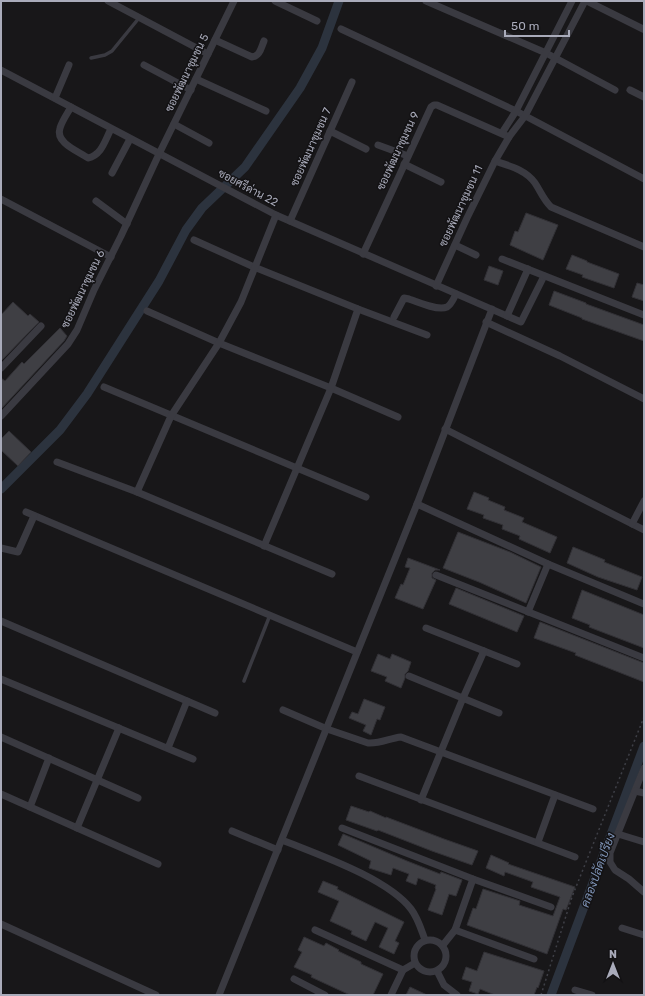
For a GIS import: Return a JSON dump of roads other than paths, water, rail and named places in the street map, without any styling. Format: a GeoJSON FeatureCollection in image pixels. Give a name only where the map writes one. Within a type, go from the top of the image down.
{"type":"FeatureCollection","features":[{"type":"Feature","properties":{"kind":"street"},"geometry":{"type":"LineString","coordinates":[[108,1],[208,54]]}},
{"type":"Feature","properties":{"kind":"street","name":"ซอยพัฒนาชุมชน 5"},"geometry":{"type":"LineString","coordinates":[[159,154],[234,1]]}},
{"type":"Feature","properties":{"kind":"street"},"geometry":{"type":"LineString","coordinates":[[274,1],[318,21]]}},
{"type":"Feature","properties":{"kind":"street"},"geometry":{"type":"LineString","coordinates":[[426,1],[546,53],[615,90]]}},
{"type":"Feature","properties":{"kind":"street"},"geometry":{"type":"LineString","coordinates":[[509,137],[502,133],[516,111],[572,1]]}},
{"type":"Feature","properties":{"kind":"street"},"geometry":{"type":"LineString","coordinates":[[586,1],[643,29]]}},
{"type":"Feature","properties":{"kind":"street","name":"ซอยพัฒนาชุมชน 11"},"geometry":{"type":"LineString","coordinates":[[436,286],[495,161],[509,137],[525,116],[586,1]]}},
{"type":"Feature","properties":{"kind":"street"},"geometry":{"type":"LineString","coordinates":[[341,29],[516,111],[644,179]]}},
{"type":"Feature","properties":{"kind":"street"},"geometry":{"type":"LineString","coordinates":[[215,40],[252,57],[259,53],[264,41]]}},
{"type":"Feature","properties":{"kind":"street"},"geometry":{"type":"LineString","coordinates":[[55,98],[69,65]]}},
{"type":"Feature","properties":{"kind":"street"},"geometry":{"type":"LineString","coordinates":[[144,65],[191,90]]}},
{"type":"Feature","properties":{"kind":"street","name":"ซอยศรีด่าน 22"},"geometry":{"type":"LineString","coordinates":[[1,70],[276,215],[436,286],[522,322],[544,276]]}},
{"type":"Feature","properties":{"kind":"street"},"geometry":{"type":"LineString","coordinates":[[196,79],[266,111]]}},
{"type":"Feature","properties":{"kind":"street","name":"ซอยพัฒนาชุมชน 7"},"geometry":{"type":"LineString","coordinates":[[290,221],[352,82]]}},
{"type":"Feature","properties":{"kind":"street"},"geometry":{"type":"LineString","coordinates":[[630,90],[644,97]]}},
{"type":"Feature","properties":{"kind":"street","name":"ซอยพัฒนาชุมชน 9"},"geometry":{"type":"LineString","coordinates":[[363,254],[431,107],[437,105],[502,133]]}},
{"type":"Feature","properties":{"kind":"street"},"geometry":{"type":"LineString","coordinates":[[71,107],[60,128],[59,135],[63,142],[88,158],[99,153],[111,129]]}},
{"type":"Feature","properties":{"kind":"street"},"geometry":{"type":"LineString","coordinates":[[174,124],[209,144]]}},
{"type":"Feature","properties":{"kind":"street"},"geometry":{"type":"LineString","coordinates":[[330,131],[366,149]]}},
{"type":"Feature","properties":{"kind":"street"},"geometry":{"type":"LineString","coordinates":[[112,173],[130,139]]}},
{"type":"Feature","properties":{"kind":"street"},"geometry":{"type":"LineString","coordinates":[[378,145],[408,156]]}},
{"type":"Feature","properties":{"kind":"street","name":"ซอยพัฒนาชุมชน 6"},"geometry":{"type":"LineString","coordinates":[[1,416],[68,344],[77,330],[94,290],[127,224],[159,154]]}},
{"type":"Feature","properties":{"kind":"street"},"geometry":{"type":"LineString","coordinates":[[495,161],[516,168],[528,175],[535,183],[544,200],[551,207],[644,247]]}},
{"type":"Feature","properties":{"kind":"street"},"geometry":{"type":"LineString","coordinates":[[404,164],[441,182]]}},
{"type":"Feature","properties":{"kind":"street"},"geometry":{"type":"LineString","coordinates":[[1,199],[111,257]]}},
{"type":"Feature","properties":{"kind":"street"},"geometry":{"type":"LineString","coordinates":[[96,201],[127,224]]}},
{"type":"Feature","properties":{"kind":"street"},"geometry":{"type":"LineString","coordinates":[[137,492],[171,416],[218,343],[240,302],[250,281],[254,267],[276,215]]}},
{"type":"Feature","properties":{"kind":"street"},"geometry":{"type":"LineString","coordinates":[[194,240],[254,267],[427,335]]}},
{"type":"Feature","properties":{"kind":"street"},"geometry":{"type":"LineString","coordinates":[[455,245],[476,255]]}},
{"type":"Feature","properties":{"kind":"street"},"geometry":{"type":"LineString","coordinates":[[502,259],[644,315]]}},
{"type":"Feature","properties":{"kind":"street"},"geometry":{"type":"LineString","coordinates":[[507,316],[528,269]]}},
{"type":"Feature","properties":{"kind":"street"},"geometry":{"type":"LineString","coordinates":[[394,317],[404,298],[435,308],[444,308],[448,306],[456,294]]}},
{"type":"Feature","properties":{"kind":"street"},"geometry":{"type":"LineString","coordinates":[[264,546],[331,388],[358,309]]}},
{"type":"Feature","properties":{"kind":"street"},"geometry":{"type":"LineString","coordinates":[[219,995],[417,504],[492,309]]}},
{"type":"Feature","properties":{"kind":"street"},"geometry":{"type":"LineString","coordinates":[[148,311],[218,343],[331,388],[398,417]]}},
{"type":"Feature","properties":{"kind":"street"},"geometry":{"type":"LineString","coordinates":[[486,322],[560,356],[644,399]]}},
{"type":"Feature","properties":{"kind":"street"},"geometry":{"type":"LineString","coordinates":[[1,368],[41,326]]}},
{"type":"Feature","properties":{"kind":"street"},"geometry":{"type":"LineString","coordinates":[[104,387],[366,497]]}},
{"type":"Feature","properties":{"kind":"street"},"geometry":{"type":"LineString","coordinates":[[445,430],[644,530]]}},
{"type":"Feature","properties":{"kind":"street"},"geometry":{"type":"LineString","coordinates":[[57,462],[137,492],[332,574]]}},
{"type":"Feature","properties":{"kind":"street"},"geometry":{"type":"LineString","coordinates":[[632,524],[644,501]]}},
{"type":"Feature","properties":{"kind":"street"},"geometry":{"type":"LineString","coordinates":[[417,504],[548,564],[644,604]]}},
{"type":"Feature","properties":{"kind":"street"},"geometry":{"type":"LineString","coordinates":[[26,512],[357,652]]}},
{"type":"Feature","properties":{"kind":"street"},"geometry":{"type":"LineString","coordinates":[[1,548],[18,552],[34,516]]}},
{"type":"Feature","properties":{"kind":"street"},"geometry":{"type":"LineString","coordinates":[[528,612],[548,564]]}},
{"type":"Feature","properties":{"kind":"street"},"geometry":{"type":"LineString","coordinates":[[436,575],[644,658]]}},
{"type":"Feature","properties":{"kind":"street"},"geometry":{"type":"LineString","coordinates":[[1,621],[214,712]]}},
{"type":"Feature","properties":{"kind":"street"},"geometry":{"type":"LineString","coordinates":[[426,628],[517,664]]}},
{"type":"Feature","properties":{"kind":"street"},"geometry":{"type":"LineString","coordinates":[[421,800],[484,651]]}},
{"type":"Feature","properties":{"kind":"street"},"geometry":{"type":"LineString","coordinates":[[409,676],[498,713]]}},
{"type":"Feature","properties":{"kind":"street"},"geometry":{"type":"LineString","coordinates":[[1,679],[193,759]]}},
{"type":"Feature","properties":{"kind":"street"},"geometry":{"type":"LineString","coordinates":[[168,748],[187,701]]}},
{"type":"Feature","properties":{"kind":"street"},"geometry":{"type":"LineString","coordinates":[[283,710],[327,729],[368,743],[401,737],[593,809]]}},
{"type":"Feature","properties":{"kind":"street"},"geometry":{"type":"LineString","coordinates":[[77,828],[119,728]]}},
{"type":"Feature","properties":{"kind":"street"},"geometry":{"type":"LineString","coordinates":[[1,737],[138,798]]}},
{"type":"Feature","properties":{"kind":"street"},"geometry":{"type":"LineString","coordinates":[[30,807],[49,758]]}},
{"type":"Feature","properties":{"kind":"street"},"geometry":{"type":"LineString","coordinates":[[644,768],[610,853],[610,862],[615,870],[629,879],[644,892]]}},
{"type":"Feature","properties":{"kind":"street"},"geometry":{"type":"LineString","coordinates":[[358,776],[575,856]]}},
{"type":"Feature","properties":{"kind":"street"},"geometry":{"type":"LineString","coordinates":[[635,791],[644,793]]}},
{"type":"Feature","properties":{"kind":"street"},"geometry":{"type":"LineString","coordinates":[[1,794],[158,864]]}},
{"type":"Feature","properties":{"kind":"street"},"geometry":{"type":"LineString","coordinates":[[538,842],[555,795]]}},
{"type":"Feature","properties":{"kind":"street"},"geometry":{"type":"LineString","coordinates":[[342,828],[473,879],[551,906]]}},
{"type":"Feature","properties":{"kind":"street"},"geometry":{"type":"LineString","coordinates":[[232,831],[278,850]]}},
{"type":"Feature","properties":{"kind":"street"},"geometry":{"type":"LineString","coordinates":[[618,834],[644,842]]}},
{"type":"Feature","properties":{"kind":"street"},"geometry":{"type":"LineString","coordinates":[[282,840],[362,874],[380,883],[399,896],[420,924],[425,940]]}},
{"type":"Feature","properties":{"kind":"street"},"geometry":{"type":"LineString","coordinates":[[443,945],[455,930],[473,879]]}},
{"type":"Feature","properties":{"kind":"street"},"geometry":{"type":"LineString","coordinates":[[1,924],[156,995]]}},
{"type":"Feature","properties":{"kind":"street"},"geometry":{"type":"LineString","coordinates":[[622,928],[644,935]]}},
{"type":"Feature","properties":{"kind":"street"},"geometry":{"type":"LineString","coordinates":[[315,930],[403,970]]}},
{"type":"Feature","properties":{"kind":"street"},"geometry":{"type":"LineString","coordinates":[[455,930],[534,959]]}},
{"type":"Feature","properties":{"kind":"street"},"geometry":{"type":"LineString","coordinates":[[431,939],[438,941],[443,945],[447,954],[444,964],[437,971],[424,971],[415,963],[413,956],[415,949],[425,940],[431,939]]}},
{"type":"Feature","properties":{"kind":"street"},"geometry":{"type":"LineString","coordinates":[[391,995],[403,970],[415,963]]}},
{"type":"Feature","properties":{"kind":"street"},"geometry":{"type":"LineString","coordinates":[[437,971],[444,985],[457,995]]}},
{"type":"Feature","properties":{"kind":"street"},"geometry":{"type":"LineString","coordinates":[[294,979],[325,995]]}},
{"type":"Feature","properties":{"kind":"street"},"geometry":{"type":"LineString","coordinates":[[575,990],[592,995]]}},
{"type":"Feature","properties":{"kind":"lane"},"geometry":{"type":"LineString","coordinates":[[91,58],[105,55],[112,51],[140,18]]}},
{"type":"Feature","properties":{"kind":"lane"},"geometry":{"type":"LineString","coordinates":[[244,681],[270,615]]}},
{"type":"Feature","properties":{"kind":"waterway"},"geometry":{"type":"LineString","coordinates":[[1,489],[60,430],[87,394],[159,281],[186,230],[202,208],[245,167],[300,88],[322,48],[339,1]]}},
{"type":"Feature","properties":{"kind":"waterway","name":"คลองปลัดเปรียง"},"geometry":{"type":"LineString","coordinates":[[551,995],[644,746]]}}]}
